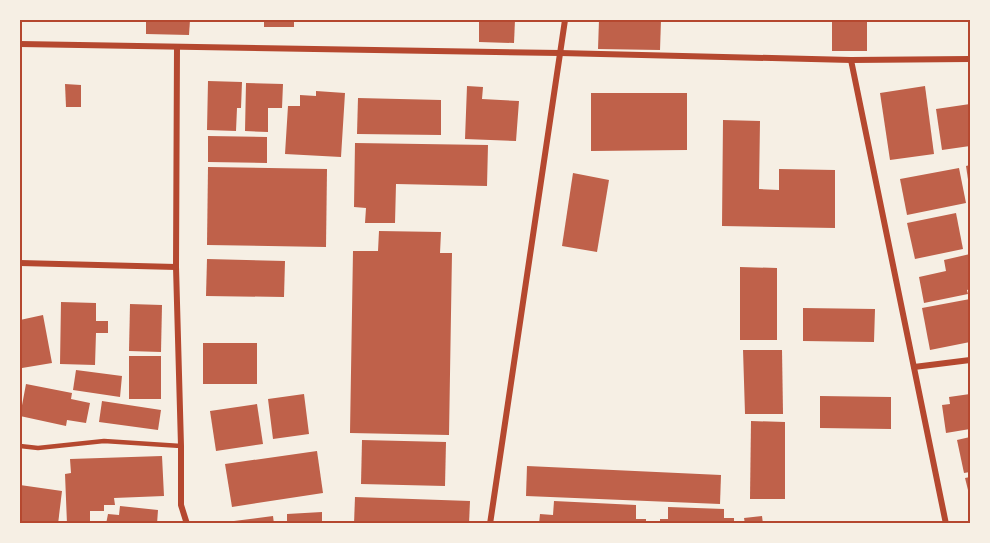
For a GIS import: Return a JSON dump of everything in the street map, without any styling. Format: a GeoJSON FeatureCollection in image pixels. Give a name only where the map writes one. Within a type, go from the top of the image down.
{"type":"FeatureCollection","features":[{"type":"Feature","properties":{"kind":"street"},"geometry":{"type":"LineString","coordinates":[[490,524],[565,20]]}},
{"type":"Feature","properties":{"kind":"street"},"geometry":{"type":"LineString","coordinates":[[20,44],[851,60],[970,59]]}},
{"type":"Feature","properties":{"kind":"street"},"geometry":{"type":"LineString","coordinates":[[177,47],[176,267],[181,505],[187,524]]}},
{"type":"Feature","properties":{"kind":"street"},"geometry":{"type":"LineString","coordinates":[[851,60],[946,524]]}},
{"type":"Feature","properties":{"kind":"street"},"geometry":{"type":"LineString","coordinates":[[20,263],[176,267]]}},
{"type":"Feature","properties":{"kind":"street"},"geometry":{"type":"LineString","coordinates":[[914,367],[970,360]]}},
{"type":"Feature","properties":{"kind":"lane"},"geometry":{"type":"LineString","coordinates":[[20,446],[38,448],[104,441],[181,446]]}},
{"type":"Feature","properties":{"kind":"building"},"geometry":{"type":"Polygon","coordinates":[[[146,20],[190,20],[189,35],[146,34],[146,20]]]}},
{"type":"Feature","properties":{"kind":"building"},"geometry":{"type":"Polygon","coordinates":[[[264,20],[294,20],[294,27],[264,27],[264,20]]]}},
{"type":"Feature","properties":{"kind":"building"},"geometry":{"type":"Polygon","coordinates":[[[479,20],[515,20],[514,43],[479,42],[479,20]]]}},
{"type":"Feature","properties":{"kind":"building"},"geometry":{"type":"Polygon","coordinates":[[[599,20],[661,20],[660,50],[598,49],[599,20]]]}},
{"type":"Feature","properties":{"kind":"building"},"geometry":{"type":"Polygon","coordinates":[[[832,20],[867,20],[867,51],[832,51],[832,20]]]}},
{"type":"Feature","properties":{"kind":"building"},"geometry":{"type":"Polygon","coordinates":[[[208,81],[242,82],[241,108],[237,108],[236,131],[207,130],[208,81]]]}},
{"type":"Feature","properties":{"kind":"building"},"geometry":{"type":"Polygon","coordinates":[[[246,83],[283,84],[282,108],[268,108],[268,132],[245,131],[246,83]]]}},
{"type":"Feature","properties":{"kind":"building"},"geometry":{"type":"Polygon","coordinates":[[[65,84],[81,85],[81,107],[66,107],[65,84]]]}},
{"type":"Feature","properties":{"kind":"building"},"geometry":{"type":"Polygon","coordinates":[[[467,86],[483,87],[482,99],[519,101],[516,141],[465,139],[467,86]]]}},
{"type":"Feature","properties":{"kind":"building"},"geometry":{"type":"Polygon","coordinates":[[[925,86],[934,154],[890,160],[880,93],[925,86]]]}},
{"type":"Feature","properties":{"kind":"building"},"geometry":{"type":"Polygon","coordinates":[[[316,91],[345,93],[341,157],[285,154],[288,106],[300,106],[300,95],[316,96],[316,91]]]}},
{"type":"Feature","properties":{"kind":"building"},"geometry":{"type":"Polygon","coordinates":[[[591,93],[687,93],[687,150],[591,151],[591,93]]]}},
{"type":"Feature","properties":{"kind":"building"},"geometry":{"type":"Polygon","coordinates":[[[358,98],[441,100],[441,135],[357,134],[358,98]]]}},
{"type":"Feature","properties":{"kind":"building"},"geometry":{"type":"Polygon","coordinates":[[[970,104],[970,146],[942,150],[936,109],[970,104]]]}},
{"type":"Feature","properties":{"kind":"building"},"geometry":{"type":"Polygon","coordinates":[[[723,120],[760,121],[759,189],[779,190],[779,169],[835,170],[835,228],[722,226],[723,120]]]}},
{"type":"Feature","properties":{"kind":"building"},"geometry":{"type":"Polygon","coordinates":[[[208,136],[267,137],[267,163],[208,162],[208,136]]]}},
{"type":"Feature","properties":{"kind":"building"},"geometry":{"type":"Polygon","coordinates":[[[355,143],[488,145],[487,186],[396,184],[395,223],[365,223],[366,208],[354,207],[355,143]]]}},
{"type":"Feature","properties":{"kind":"building"},"geometry":{"type":"Polygon","coordinates":[[[970,165],[970,186],[969,186],[966,166],[970,165]]]}},
{"type":"Feature","properties":{"kind":"building"},"geometry":{"type":"Polygon","coordinates":[[[208,167],[327,169],[326,247],[207,245],[208,167]]]}},
{"type":"Feature","properties":{"kind":"building"},"geometry":{"type":"Polygon","coordinates":[[[959,168],[966,203],[907,215],[900,179],[959,168]]]}},
{"type":"Feature","properties":{"kind":"building"},"geometry":{"type":"Polygon","coordinates":[[[573,173],[609,180],[597,252],[562,246],[573,173]]]}},
{"type":"Feature","properties":{"kind":"building"},"geometry":{"type":"Polygon","coordinates":[[[956,213],[963,249],[915,259],[907,223],[956,213]]]}},
{"type":"Feature","properties":{"kind":"building"},"geometry":{"type":"Polygon","coordinates":[[[379,231],[441,232],[440,253],[452,253],[449,435],[350,433],[353,251],[378,251],[379,231]]]}},
{"type":"Feature","properties":{"kind":"building"},"geometry":{"type":"Polygon","coordinates":[[[970,254],[968,294],[924,303],[919,277],[946,271],[944,260],[970,254]]]}},
{"type":"Feature","properties":{"kind":"building"},"geometry":{"type":"Polygon","coordinates":[[[207,259],[285,261],[284,297],[206,296],[207,259]]]}},
{"type":"Feature","properties":{"kind":"building"},"geometry":{"type":"Polygon","coordinates":[[[740,267],[777,268],[777,340],[740,340],[740,267]]]}},
{"type":"Feature","properties":{"kind":"building"},"geometry":{"type":"Polygon","coordinates":[[[970,299],[970,342],[930,350],[922,308],[970,299]]]}},
{"type":"Feature","properties":{"kind":"building"},"geometry":{"type":"Polygon","coordinates":[[[61,302],[96,303],[96,321],[108,321],[108,333],[96,333],[95,365],[60,364],[61,302]]]}},
{"type":"Feature","properties":{"kind":"building"},"geometry":{"type":"Polygon","coordinates":[[[130,304],[162,305],[161,352],[129,351],[130,304]]]}},
{"type":"Feature","properties":{"kind":"building"},"geometry":{"type":"Polygon","coordinates":[[[803,308],[875,309],[874,342],[803,341],[803,308]]]}},
{"type":"Feature","properties":{"kind":"building"},"geometry":{"type":"Polygon","coordinates":[[[43,315],[52,363],[22,368],[20,320],[43,315]]]}},
{"type":"Feature","properties":{"kind":"building"},"geometry":{"type":"Polygon","coordinates":[[[203,343],[257,343],[257,384],[203,384],[203,343]]]}},
{"type":"Feature","properties":{"kind":"building"},"geometry":{"type":"Polygon","coordinates":[[[743,350],[782,350],[783,414],[745,414],[743,350]]]}},
{"type":"Feature","properties":{"kind":"building"},"geometry":{"type":"Polygon","coordinates":[[[129,356],[161,356],[161,399],[129,399],[129,356]]]}},
{"type":"Feature","properties":{"kind":"building"},"geometry":{"type":"Polygon","coordinates":[[[76,370],[122,376],[120,397],[73,390],[76,370]]]}},
{"type":"Feature","properties":{"kind":"building"},"geometry":{"type":"Polygon","coordinates":[[[26,384],[72,393],[71,399],[90,403],[86,423],[67,420],[66,426],[20,416],[26,384]]]}},
{"type":"Feature","properties":{"kind":"building"},"geometry":{"type":"Polygon","coordinates":[[[304,394],[309,434],[273,439],[268,399],[304,394]]]}},
{"type":"Feature","properties":{"kind":"building"},"geometry":{"type":"Polygon","coordinates":[[[970,394],[970,429],[946,433],[942,405],[950,404],[949,397],[970,394]]]}},
{"type":"Feature","properties":{"kind":"building"},"geometry":{"type":"Polygon","coordinates":[[[820,396],[891,397],[891,429],[820,428],[820,396]]]}},
{"type":"Feature","properties":{"kind":"building"},"geometry":{"type":"Polygon","coordinates":[[[102,401],[161,410],[158,430],[99,422],[102,401]]]}},
{"type":"Feature","properties":{"kind":"building"},"geometry":{"type":"Polygon","coordinates":[[[257,404],[263,444],[216,451],[210,411],[257,404]]]}},
{"type":"Feature","properties":{"kind":"building"},"geometry":{"type":"Polygon","coordinates":[[[751,421],[785,422],[785,499],[750,499],[751,421]]]}},
{"type":"Feature","properties":{"kind":"building"},"geometry":{"type":"Polygon","coordinates":[[[970,437],[970,472],[964,473],[957,440],[970,437]]]}},
{"type":"Feature","properties":{"kind":"building"},"geometry":{"type":"Polygon","coordinates":[[[362,440],[446,442],[445,486],[361,484],[362,440]]]}},
{"type":"Feature","properties":{"kind":"building"},"geometry":{"type":"Polygon","coordinates":[[[317,451],[323,493],[232,507],[225,464],[317,451]]]}},
{"type":"Feature","properties":{"kind":"building"},"geometry":{"type":"Polygon","coordinates":[[[162,456],[164,496],[114,498],[115,505],[104,505],[104,511],[90,511],[90,524],[67,524],[65,474],[71,473],[70,459],[162,456]]]}},
{"type":"Feature","properties":{"kind":"building"},"geometry":{"type":"Polygon","coordinates":[[[527,466],[721,475],[720,504],[526,496],[527,466]]]}},
{"type":"Feature","properties":{"kind":"building"},"geometry":{"type":"Polygon","coordinates":[[[970,477],[970,498],[965,478],[970,477]]]}},
{"type":"Feature","properties":{"kind":"building"},"geometry":{"type":"Polygon","coordinates":[[[20,485],[62,491],[58,524],[20,524],[20,485]]]}},
{"type":"Feature","properties":{"kind":"building"},"geometry":{"type":"Polygon","coordinates":[[[355,497],[470,501],[469,524],[354,524],[355,497]]]}},
{"type":"Feature","properties":{"kind":"building"},"geometry":{"type":"Polygon","coordinates":[[[554,501],[636,505],[636,519],[646,519],[646,524],[539,524],[540,514],[553,515],[554,501]]]}},
{"type":"Feature","properties":{"kind":"building"},"geometry":{"type":"Polygon","coordinates":[[[120,506],[158,510],[157,524],[106,524],[108,514],[119,515],[120,506]]]}},
{"type":"Feature","properties":{"kind":"building"},"geometry":{"type":"Polygon","coordinates":[[[668,507],[724,509],[724,518],[734,518],[734,524],[660,524],[660,519],[668,519],[668,507]]]}},
{"type":"Feature","properties":{"kind":"building"},"geometry":{"type":"Polygon","coordinates":[[[322,512],[322,524],[287,524],[287,514],[322,512]]]}},
{"type":"Feature","properties":{"kind":"building"},"geometry":{"type":"Polygon","coordinates":[[[273,516],[274,524],[227,524],[226,522],[273,516]]]}},
{"type":"Feature","properties":{"kind":"building"},"geometry":{"type":"Polygon","coordinates":[[[762,516],[763,524],[745,524],[744,518],[762,516]]]}}]}
